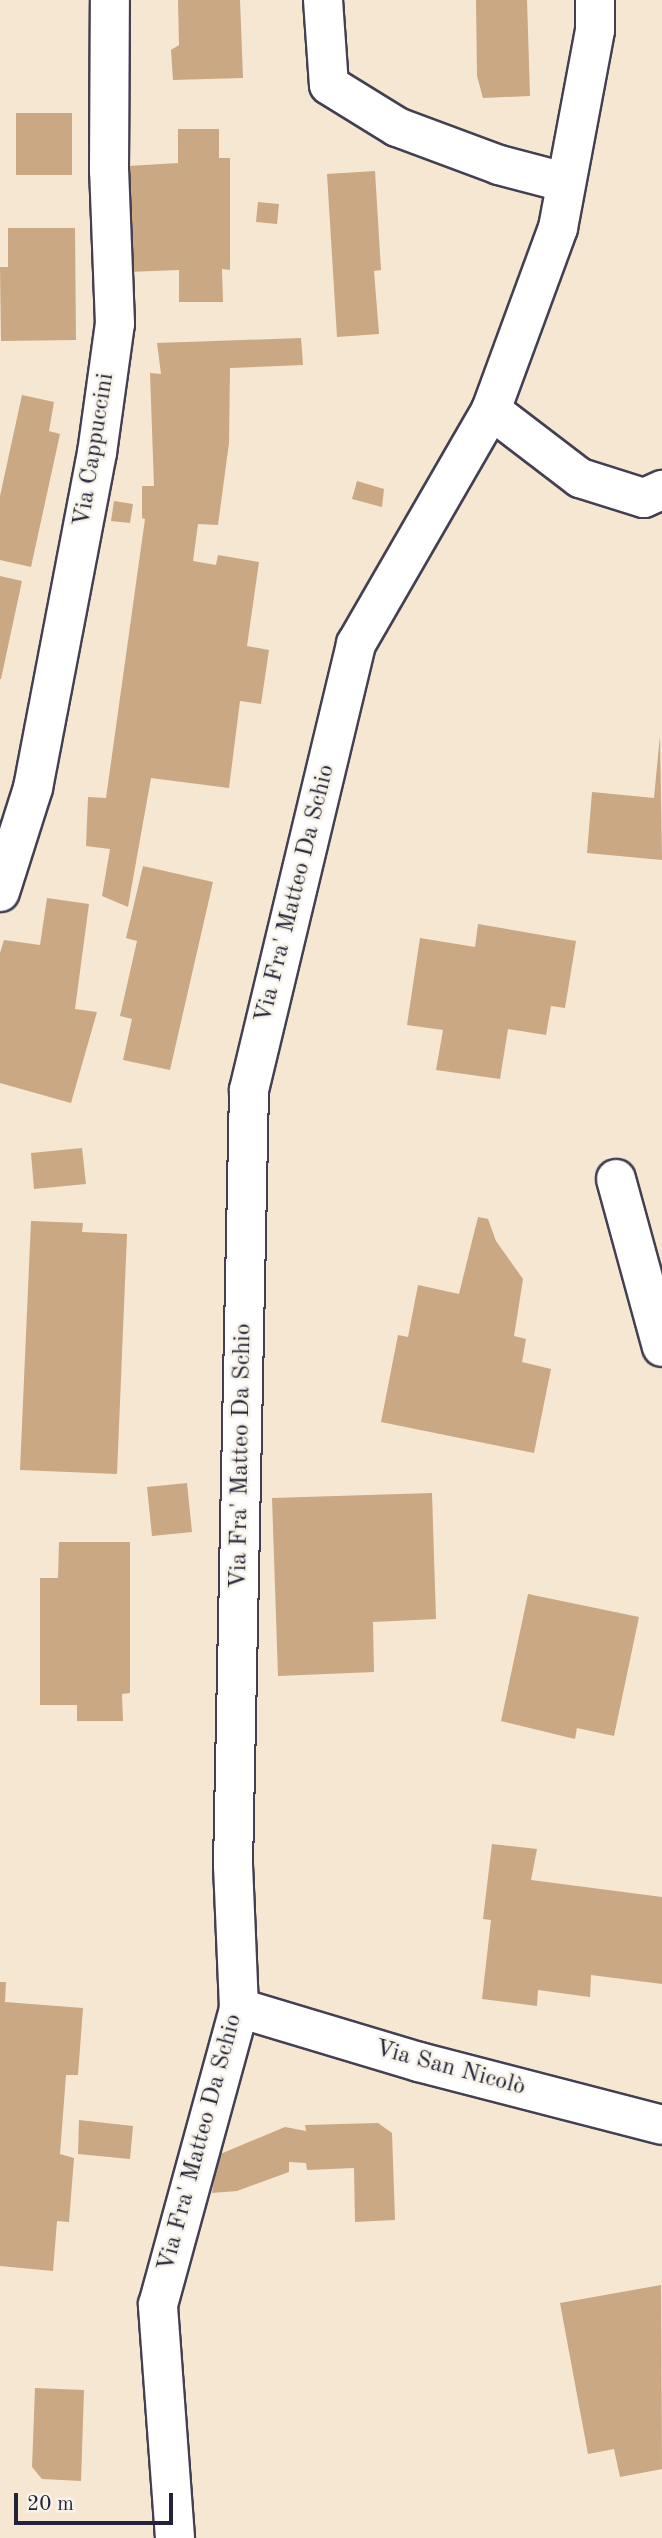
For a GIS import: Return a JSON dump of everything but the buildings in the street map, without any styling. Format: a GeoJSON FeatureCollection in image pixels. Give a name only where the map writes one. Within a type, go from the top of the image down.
{"type":"FeatureCollection","features":[{"type":"Feature","properties":{"kind":"street","name":"Via Cappuccini"},"geometry":{"type":"LineString","coordinates":[[0,892],[33,788],[97,453],[115,324],[109,171],[110,0]]}},
{"type":"Feature","properties":{"kind":"street"},"geometry":{"type":"LineString","coordinates":[[323,0],[329,85],[397,127],[499,165],[564,182]]}},
{"type":"Feature","properties":{"kind":"street","name":"Via Fra' Matteo Da Schio"},"geometry":{"type":"LineString","coordinates":[[175,2538],[158,2305],[239,2008],[233,1866],[249,1090],[356,644],[491,410],[558,228],[564,182],[595,30],[595,0]]}},
{"type":"Feature","properties":{"kind":"street"},"geometry":{"type":"LineString","coordinates":[[491,410],[580,478],[644,498],[662,490]]}},
{"type":"Feature","properties":{"kind":"street"},"geometry":{"type":"LineString","coordinates":[[617,1179],[662,1346]]}},
{"type":"Feature","properties":{"kind":"street","name":"Via San Nicolò"},"geometry":{"type":"LineString","coordinates":[[239,2008],[419,2062],[662,2125]]}}]}
